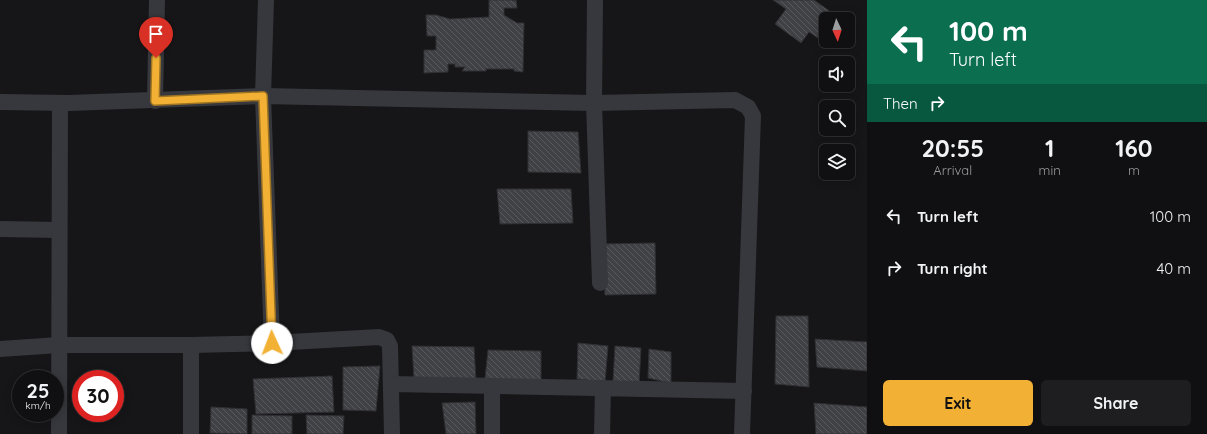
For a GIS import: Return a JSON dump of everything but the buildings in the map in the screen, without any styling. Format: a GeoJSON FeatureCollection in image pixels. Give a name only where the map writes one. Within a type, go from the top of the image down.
{"type":"FeatureCollection","features":[{"type":"Feature","properties":{"kind":"street"},"geometry":{"type":"LineString","coordinates":[[155,101],[157,0]]}},
{"type":"Feature","properties":{"kind":"street"},"geometry":{"type":"LineString","coordinates":[[266,0],[263,96],[272,343]]}},
{"type":"Feature","properties":{"kind":"street"},"geometry":{"type":"LineString","coordinates":[[595,0],[594,103],[600,283]]}},
{"type":"Feature","properties":{"kind":"street"},"geometry":{"type":"LineString","coordinates":[[0,102],[60,103],[155,101],[263,96],[594,103],[735,100],[748,107],[753,116],[742,434]]}},
{"type":"Feature","properties":{"kind":"street"},"geometry":{"type":"LineString","coordinates":[[59,434],[60,103]]}},
{"type":"Feature","properties":{"kind":"street"},"geometry":{"type":"LineString","coordinates":[[0,229],[59,230]]}},
{"type":"Feature","properties":{"kind":"street"},"geometry":{"type":"LineString","coordinates":[[0,349],[59,344],[191,345],[272,343],[379,337],[387,340],[390,346],[392,434]]}},
{"type":"Feature","properties":{"kind":"street"},"geometry":{"type":"LineString","coordinates":[[190,434],[191,345]]}},
{"type":"Feature","properties":{"kind":"street"},"geometry":{"type":"LineString","coordinates":[[391,384],[744,391]]}},
{"type":"Feature","properties":{"kind":"street"},"geometry":{"type":"LineString","coordinates":[[492,386],[492,434]]}},
{"type":"Feature","properties":{"kind":"street"},"geometry":{"type":"LineString","coordinates":[[602,434],[603,388]]}},
{"type":"Feature","properties":{"kind":"route"},"geometry":{"type":"LineString","coordinates":[[156,58],[155,101],[263,96],[272,343]]}}]}
